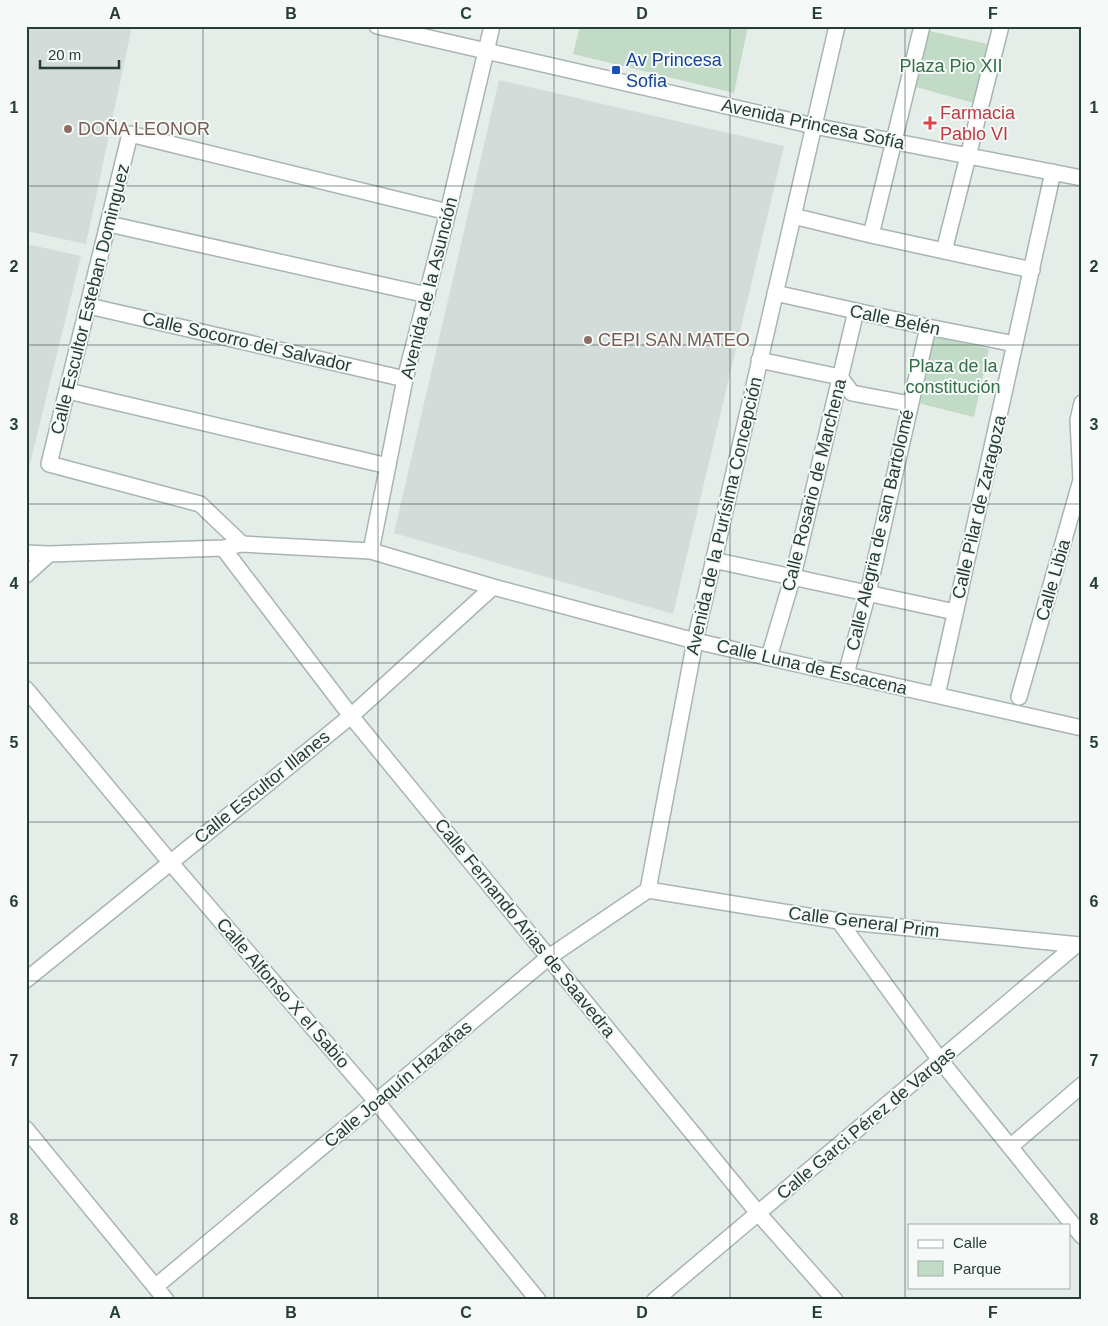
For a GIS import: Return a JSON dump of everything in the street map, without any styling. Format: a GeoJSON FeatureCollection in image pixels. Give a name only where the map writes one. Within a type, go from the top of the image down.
{"type":"FeatureCollection","features":[{"type":"Feature","properties":{"kind":"street","name":"Avenida Princesa Sofía"},"geometry":{"type":"LineString","coordinates":[[376,26],[814,126],[1082,178]]}},
{"type":"Feature","properties":{"kind":"street","name":"Avenida de la Asunción"},"geometry":{"type":"LineString","coordinates":[[371,551],[405,379],[448,212],[492,26]]}},
{"type":"Feature","properties":{"kind":"street","name":"Avenida de la Purísima Concepción"},"geometry":{"type":"LineString","coordinates":[[648,890],[695,641],[837,26]]}},
{"type":"Feature","properties":{"kind":"street"},"geometry":{"type":"LineString","coordinates":[[871,235],[922,26]]}},
{"type":"Feature","properties":{"kind":"street"},"geometry":{"type":"LineString","coordinates":[[944,251],[1001,26]]}},
{"type":"Feature","properties":{"kind":"street","name":"Calle Escultor Esteban Dominguez"},"geometry":{"type":"LineString","coordinates":[[242,544],[200,504],[50,464],[130,134],[448,212]]}},
{"type":"Feature","properties":{"kind":"street","name":"Calle Pilar de Zaragoza"},"geometry":{"type":"LineString","coordinates":[[937,695],[1054,172]]}},
{"type":"Feature","properties":{"kind":"street"},"geometry":{"type":"LineString","coordinates":[[793,216],[1032,270]]}},
{"type":"Feature","properties":{"kind":"street"},"geometry":{"type":"LineString","coordinates":[[109,224],[427,295]]}},
{"type":"Feature","properties":{"kind":"street","name":"Calle Belén"},"geometry":{"type":"LineString","coordinates":[[775,293],[928,328],[1015,344]]}},
{"type":"Feature","properties":{"kind":"street","name":"Calle Socorro del Salvador"},"geometry":{"type":"LineString","coordinates":[[89,306],[405,379]]}},
{"type":"Feature","properties":{"kind":"street","name":"Calle Rosario de Marchena"},"geometry":{"type":"LineString","coordinates":[[769,657],[793,576],[856,311]]}},
{"type":"Feature","properties":{"kind":"street","name":"Calle Alegria de san Bartolomé"},"geometry":{"type":"LineString","coordinates":[[846,674],[868,593],[928,328]]}},
{"type":"Feature","properties":{"kind":"street"},"geometry":{"type":"LineString","coordinates":[[759,360],[840,377],[852,392],[910,404]]}},
{"type":"Feature","properties":{"kind":"street"},"geometry":{"type":"LineString","coordinates":[[68,391],[388,466]]}},
{"type":"Feature","properties":{"kind":"street","name":"Calle Libia"},"geometry":{"type":"LineString","coordinates":[[1019,697],[1082,480],[1078,420],[1082,403]]}},
{"type":"Feature","properties":{"kind":"street","name":"Calle Luna de Escacena"},"geometry":{"type":"LineString","coordinates":[[26,552],[49,554],[223,548],[242,544],[371,551],[492,587],[695,641],[1082,728]]}},
{"type":"Feature","properties":{"kind":"street","name":"Calle Fernando Arias de Saavedra"},"geometry":{"type":"LineString","coordinates":[[223,548],[351,716],[758,1213],[835,1300]]}},
{"type":"Feature","properties":{"kind":"street"},"geometry":{"type":"LineString","coordinates":[[26,575],[49,554]]}},
{"type":"Feature","properties":{"kind":"street"},"geometry":{"type":"LineString","coordinates":[[713,560],[955,612]]}},
{"type":"Feature","properties":{"kind":"street","name":"Calle Escultor Illanes"},"geometry":{"type":"LineString","coordinates":[[26,980],[351,716],[492,587]]}},
{"type":"Feature","properties":{"kind":"street","name":"Calle Alfonso X el Sabio"},"geometry":{"type":"LineString","coordinates":[[26,689],[170,862],[376,1101],[538,1300]]}},
{"type":"Feature","properties":{"kind":"street","name":"Calle General Prim"},"geometry":{"type":"LineString","coordinates":[[648,890],[839,921],[1079,945]]}},
{"type":"Feature","properties":{"kind":"street","name":"Calle Joaquín Hazañas"},"geometry":{"type":"LineString","coordinates":[[155,1287],[549,957],[648,890]]}},
{"type":"Feature","properties":{"kind":"street"},"geometry":{"type":"LineString","coordinates":[[839,921],[940,1060],[1082,1236]]}},
{"type":"Feature","properties":{"kind":"street","name":"Calle Garci Pérez de Vargas"},"geometry":{"type":"LineString","coordinates":[[655,1300],[1079,945]]}},
{"type":"Feature","properties":{"kind":"street"},"geometry":{"type":"LineString","coordinates":[[1010,1147],[1082,1085]]}},
{"type":"Feature","properties":{"kind":"street"},"geometry":{"type":"LineString","coordinates":[[26,1129],[166,1300]]}},
{"type":"Feature","properties":{"kind":"shaded area","name":"DOÑA LEONOR"},"geometry":{"type":"Polygon","coordinates":[[[26,26],[132,26],[86,244],[26,231],[26,26]]]}},
{"type":"Feature","properties":{"kind":"shaded area","name":"CEPI SAN MATEO"},"geometry":{"type":"Polygon","coordinates":[[[499,80],[784,146],[673,614],[394,533],[499,80]]]}},
{"type":"Feature","properties":{"kind":"shaded area"},"geometry":{"type":"Polygon","coordinates":[[[26,244],[81,256],[26,480],[26,244]]]}},
{"type":"Feature","properties":{"kind":"green space"},"geometry":{"type":"Polygon","coordinates":[[[580,26],[748,26],[734,93],[573,54],[580,26]]]}},
{"type":"Feature","properties":{"kind":"green space","name":"Plaza Pio XII"},"geometry":{"type":"Polygon","coordinates":[[[925,30],[987,44],[974,103],[916,87],[925,30]]]}},
{"type":"Feature","properties":{"kind":"green space","name":"Plaza de la constitución"},"geometry":{"type":"Polygon","coordinates":[[[931,336],[989,349],[974,417],[918,403],[931,336]]]}},
{"type":"Feature","properties":{"kind":"place","name":"Av Princesa Sofia"},"geometry":{"type":"Point","coordinates":[616,70]}},
{"type":"Feature","properties":{"kind":"place","name":"Farmacia Pablo VI"},"geometry":{"type":"Point","coordinates":[930,123]}},
{"type":"Feature","properties":{"kind":"place","name":"DOÑA LEONOR"},"geometry":{"type":"Point","coordinates":[68,129]}},
{"type":"Feature","properties":{"kind":"place","name":"CEPI SAN MATEO"},"geometry":{"type":"Point","coordinates":[588,340]}}]}
